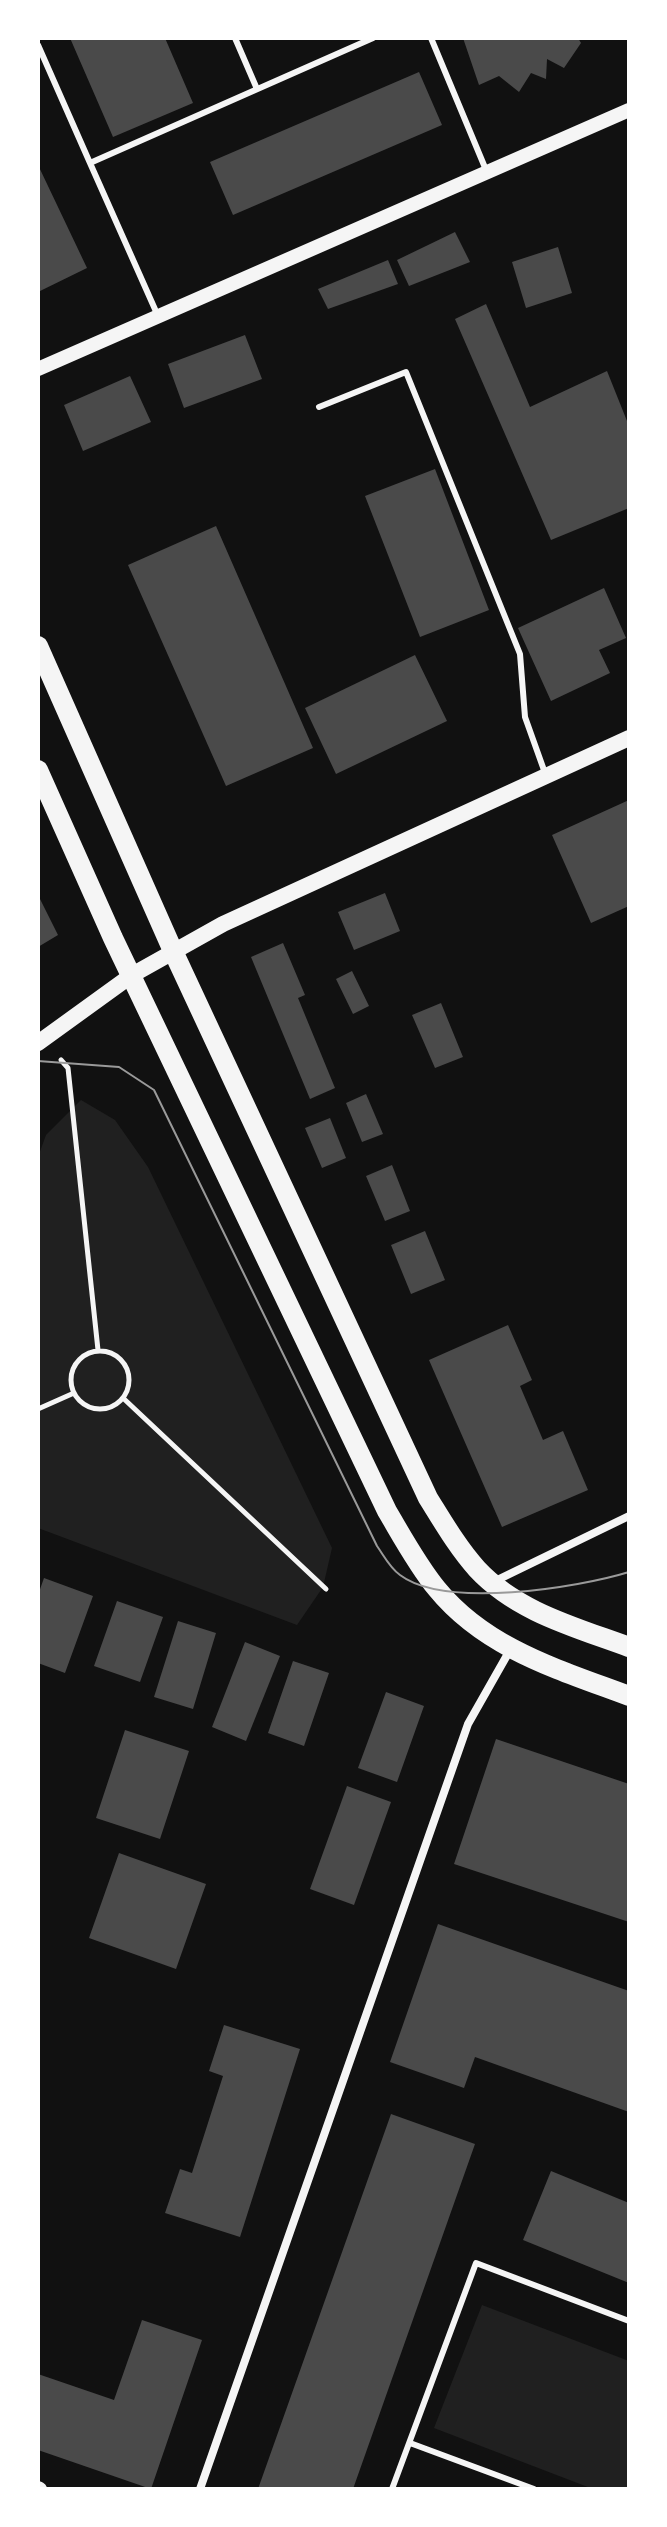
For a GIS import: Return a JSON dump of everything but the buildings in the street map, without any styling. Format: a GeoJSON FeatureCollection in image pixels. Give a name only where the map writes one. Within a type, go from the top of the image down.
{"type":"FeatureCollection","features":[{"type":"Feature","properties":{"kind":"main road"},"geometry":{"type":"LineString","coordinates":[[38,646],[173,951],[428,1498],[463,1552],[492,1583],[536,1613],[629,1647]]}},
{"type":"Feature","properties":{"kind":"main road"},"geometry":{"type":"LineString","coordinates":[[38,1043],[132,975],[223,924],[629,738]]}},
{"type":"Feature","properties":{"kind":"main road"},"geometry":{"type":"LineString","coordinates":[[38,770],[387,1511],[438,1591],[483,1633],[510,1649],[629,1696]]}},
{"type":"Feature","properties":{"kind":"street"},"geometry":{"type":"LineString","coordinates":[[38,369],[486,170],[629,110]]}},
{"type":"Feature","properties":{"kind":"street"},"geometry":{"type":"LineString","coordinates":[[492,1583],[629,1516]]}},
{"type":"Feature","properties":{"kind":"street"},"geometry":{"type":"LineString","coordinates":[[200,2489],[468,1724],[510,1649]]}},
{"type":"Feature","properties":{"kind":"lane"},"geometry":{"type":"LineString","coordinates":[[235,38],[257,89]]}},
{"type":"Feature","properties":{"kind":"lane"},"geometry":{"type":"LineString","coordinates":[[90,163],[373,38]]}},
{"type":"Feature","properties":{"kind":"lane"},"geometry":{"type":"LineString","coordinates":[[431,38],[486,170]]}},
{"type":"Feature","properties":{"kind":"lane"},"geometry":{"type":"LineString","coordinates":[[38,45],[159,316]]}},
{"type":"Feature","properties":{"kind":"lane"},"geometry":{"type":"LineString","coordinates":[[319,407],[406,372],[520,654],[525,717],[547,778]]}},
{"type":"Feature","properties":{"kind":"lane"},"geometry":{"type":"LineString","coordinates":[[392,2489],[476,2263],[629,2321]]}},
{"type":"Feature","properties":{"kind":"lane"},"geometry":{"type":"LineString","coordinates":[[410,2443],[534,2489]]}},
{"type":"Feature","properties":{"kind":"path"},"geometry":{"type":"LineString","coordinates":[[68,1068],[98,1350]]}},
{"type":"Feature","properties":{"kind":"path"},"geometry":{"type":"LineString","coordinates":[[98,1350],[116,1355],[128,1370],[128,1390],[116,1405],[97,1409],[80,1401],[74,1393],[71,1384],[74,1367],[80,1358],[98,1350]]}},
{"type":"Feature","properties":{"kind":"path"},"geometry":{"type":"LineString","coordinates":[[38,1409],[74,1393]]}},
{"type":"Feature","properties":{"kind":"path"},"geometry":{"type":"LineString","coordinates":[[123,1398],[326,1589]]}},
{"type":"Feature","properties":{"kind":"shaded area"},"geometry":{"type":"Polygon","coordinates":[[[81,1100],[115,1120],[148,1167],[332,1548],[323,1587],[297,1625],[38,1528],[38,1157],[46,1135],[81,1100]]]}},
{"type":"Feature","properties":{"kind":"shaded area"},"geometry":{"type":"Polygon","coordinates":[[[482,2305],[629,2361],[629,2489],[593,2489],[434,2428],[482,2305]]]}},
{"type":"Feature","properties":{"kind":"tram line"},"geometry":{"type":"LineString","coordinates":[[38,1061],[119,1067],[154,1090],[377,1546],[396,1572],[421,1585],[479,1593],[546,1589],[629,1572]]}}]}
